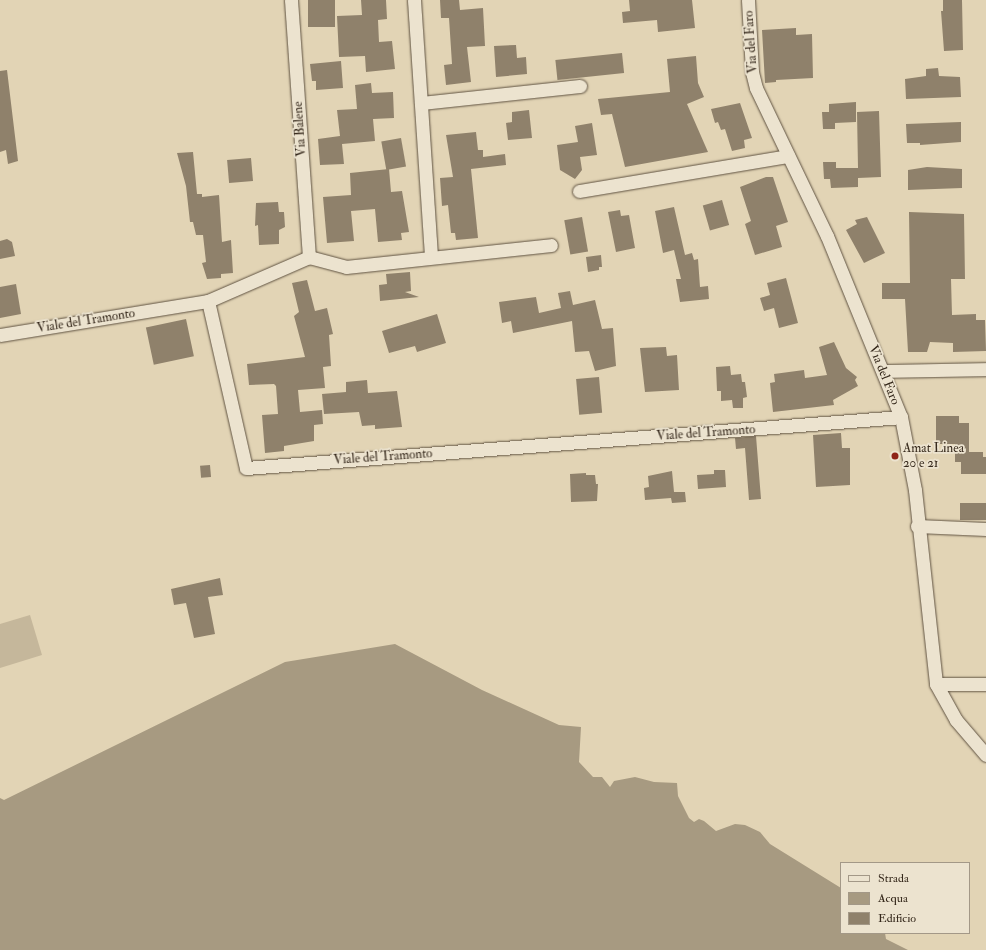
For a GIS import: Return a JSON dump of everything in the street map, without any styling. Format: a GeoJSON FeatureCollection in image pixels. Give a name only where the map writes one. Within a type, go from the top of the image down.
{"type":"FeatureCollection","features":[{"type":"Feature","properties":{"kind":"street","name":"Via Balene"},"geometry":{"type":"LineString","coordinates":[[291,0],[308,257]]}},
{"type":"Feature","properties":{"kind":"street"},"geometry":{"type":"LineString","coordinates":[[414,0],[430,256]]}},
{"type":"Feature","properties":{"kind":"street","name":"Via del Faro"},"geometry":{"type":"LineString","coordinates":[[748,0],[752,72],[756,88],[826,236],[883,371],[901,418],[916,490],[917,526],[936,684],[956,720],[986,755]]}},
{"type":"Feature","properties":{"kind":"street"},"geometry":{"type":"LineString","coordinates":[[421,102],[580,86]]}},
{"type":"Feature","properties":{"kind":"street"},"geometry":{"type":"LineString","coordinates":[[580,191],[788,156]]}},
{"type":"Feature","properties":{"kind":"street"},"geometry":{"type":"LineString","coordinates":[[208,300],[308,257],[346,267],[430,256],[551,246]]}},
{"type":"Feature","properties":{"kind":"street","name":"Viale del Tramonto"},"geometry":{"type":"LineString","coordinates":[[0,335],[208,300],[246,468],[901,418]]}},
{"type":"Feature","properties":{"kind":"street"},"geometry":{"type":"LineString","coordinates":[[883,371],[986,369]]}},
{"type":"Feature","properties":{"kind":"street"},"geometry":{"type":"LineString","coordinates":[[917,526],[986,529]]}},
{"type":"Feature","properties":{"kind":"street"},"geometry":{"type":"LineString","coordinates":[[936,684],[986,684]]}},
{"type":"Feature","properties":{"kind":"shaded area"},"geometry":{"type":"Polygon","coordinates":[[[30,615],[42,655],[0,668],[0,624],[30,615]]]}},
{"type":"Feature","properties":{"kind":"water"},"geometry":{"type":"Polygon","coordinates":[[[395,644],[482,690],[559,725],[581,727],[579,762],[593,777],[602,777],[610,787],[614,781],[635,777],[654,782],[677,783],[678,796],[689,818],[694,822],[699,819],[704,821],[716,831],[735,824],[745,825],[760,832],[770,844],[840,887],[840,934],[885,934],[886,939],[908,950],[0,950],[0,798],[4,800],[285,662],[395,644]]]}},
{"type":"Feature","properties":{"kind":"building"},"geometry":{"type":"Polygon","coordinates":[[[308,0],[335,0],[335,27],[308,27],[308,0]]]}},
{"type":"Feature","properties":{"kind":"building"},"geometry":{"type":"Polygon","coordinates":[[[361,0],[386,0],[387,19],[378,20],[379,42],[392,41],[395,69],[366,72],[365,56],[339,57],[337,16],[362,15],[361,0]]]}},
{"type":"Feature","properties":{"kind":"building"},"geometry":{"type":"Polygon","coordinates":[[[440,0],[459,0],[460,10],[483,8],[485,46],[467,47],[471,82],[446,85],[444,65],[452,64],[449,18],[441,18],[440,0]]]}},
{"type":"Feature","properties":{"kind":"building"},"geometry":{"type":"Polygon","coordinates":[[[629,0],[692,0],[695,28],[658,32],[657,20],[623,23],[622,12],[630,11],[629,0]]]}},
{"type":"Feature","properties":{"kind":"building"},"geometry":{"type":"Polygon","coordinates":[[[943,0],[962,0],[963,50],[944,51],[941,11],[943,11],[943,0]]]}},
{"type":"Feature","properties":{"kind":"building"},"geometry":{"type":"Polygon","coordinates":[[[796,28],[796,35],[812,34],[813,78],[776,80],[776,82],[765,83],[762,30],[796,28]]]}},
{"type":"Feature","properties":{"kind":"building"},"geometry":{"type":"Polygon","coordinates":[[[516,45],[517,58],[526,57],[527,74],[496,77],[494,46],[516,45]]]}},
{"type":"Feature","properties":{"kind":"building"},"geometry":{"type":"Polygon","coordinates":[[[622,53],[624,73],[557,80],[555,60],[622,53]]]}},
{"type":"Feature","properties":{"kind":"building"},"geometry":{"type":"Polygon","coordinates":[[[696,56],[698,83],[704,97],[687,104],[708,152],[625,167],[612,114],[601,115],[598,99],[670,92],[667,59],[696,56]]]}},
{"type":"Feature","properties":{"kind":"building"},"geometry":{"type":"Polygon","coordinates":[[[341,61],[343,88],[316,90],[316,81],[312,81],[310,64],[341,61]]]}},
{"type":"Feature","properties":{"kind":"building"},"geometry":{"type":"Polygon","coordinates":[[[938,68],[939,76],[960,77],[961,97],[906,99],[905,79],[926,76],[926,69],[938,68]]]}},
{"type":"Feature","properties":{"kind":"building"},"geometry":{"type":"Polygon","coordinates":[[[7,70],[18,161],[8,164],[6,150],[0,152],[0,71],[7,70]]]}},
{"type":"Feature","properties":{"kind":"building"},"geometry":{"type":"Polygon","coordinates":[[[371,83],[372,93],[393,92],[394,118],[373,119],[375,141],[342,144],[344,164],[320,165],[318,139],[340,136],[337,110],[357,109],[355,85],[371,83]]]}},
{"type":"Feature","properties":{"kind":"building"},"geometry":{"type":"Polygon","coordinates":[[[856,102],[856,122],[835,123],[835,129],[823,129],[822,112],[829,112],[829,104],[856,102]]]}},
{"type":"Feature","properties":{"kind":"building"},"geometry":{"type":"Polygon","coordinates":[[[740,103],[752,138],[744,140],[745,148],[732,151],[725,129],[721,130],[718,122],[715,123],[711,109],[740,103]]]}},
{"type":"Feature","properties":{"kind":"building"},"geometry":{"type":"Polygon","coordinates":[[[529,110],[532,138],[508,140],[506,123],[512,122],[512,112],[529,110]]]}},
{"type":"Feature","properties":{"kind":"building"},"geometry":{"type":"Polygon","coordinates":[[[879,111],[881,177],[858,178],[858,187],[831,188],[830,179],[824,179],[823,162],[836,162],[836,168],[858,168],[857,112],[879,111]]]}},
{"type":"Feature","properties":{"kind":"building"},"geometry":{"type":"Polygon","coordinates":[[[961,122],[961,142],[920,145],[920,143],[907,143],[906,124],[961,122]]]}},
{"type":"Feature","properties":{"kind":"building"},"geometry":{"type":"Polygon","coordinates":[[[592,123],[597,155],[580,157],[582,170],[575,179],[560,170],[557,145],[578,142],[575,126],[592,123]]]}},
{"type":"Feature","properties":{"kind":"building"},"geometry":{"type":"Polygon","coordinates":[[[476,132],[478,150],[483,150],[483,157],[505,154],[506,165],[471,169],[478,238],[456,240],[455,233],[451,233],[448,205],[442,206],[440,178],[453,177],[446,135],[476,132]]]}},
{"type":"Feature","properties":{"kind":"building"},"geometry":{"type":"Polygon","coordinates":[[[401,138],[406,167],[386,170],[381,141],[401,138]]]}},
{"type":"Feature","properties":{"kind":"building"},"geometry":{"type":"Polygon","coordinates":[[[193,152],[197,194],[202,194],[202,197],[219,195],[222,242],[231,240],[233,273],[221,274],[221,278],[207,279],[202,263],[206,262],[203,235],[196,235],[193,222],[190,222],[186,186],[177,153],[193,152]]]}},
{"type":"Feature","properties":{"kind":"building"},"geometry":{"type":"Polygon","coordinates":[[[251,158],[253,181],[229,183],[227,160],[251,158]]]}},
{"type":"Feature","properties":{"kind":"building"},"geometry":{"type":"Polygon","coordinates":[[[927,167],[962,169],[962,188],[908,190],[908,170],[927,167]]]}},
{"type":"Feature","properties":{"kind":"building"},"geometry":{"type":"Polygon","coordinates":[[[389,169],[391,192],[402,191],[409,232],[401,233],[402,240],[378,242],[375,209],[351,211],[354,241],[327,243],[323,197],[351,195],[350,173],[389,169]]]}},
{"type":"Feature","properties":{"kind":"building"},"geometry":{"type":"Polygon","coordinates":[[[766,177],[773,177],[788,222],[776,226],[782,247],[755,255],[745,224],[751,221],[740,187],[766,177]]]}},
{"type":"Feature","properties":{"kind":"building"},"geometry":{"type":"Polygon","coordinates":[[[722,200],[729,225],[710,231],[703,206],[722,200]]]}},
{"type":"Feature","properties":{"kind":"building"},"geometry":{"type":"Polygon","coordinates":[[[278,202],[279,212],[284,212],[285,227],[279,230],[279,244],[259,245],[258,225],[255,226],[256,203],[278,202]]]}},
{"type":"Feature","properties":{"kind":"building"},"geometry":{"type":"Polygon","coordinates":[[[674,207],[685,255],[692,253],[694,260],[698,259],[700,287],[708,286],[709,299],[680,302],[676,279],[681,279],[674,250],[663,253],[655,211],[674,207]]]}},
{"type":"Feature","properties":{"kind":"building"},"geometry":{"type":"Polygon","coordinates":[[[620,210],[621,216],[629,215],[635,248],[616,252],[608,212],[620,210]]]}},
{"type":"Feature","properties":{"kind":"building"},"geometry":{"type":"Polygon","coordinates":[[[909,212],[964,214],[965,279],[951,279],[952,315],[976,314],[976,320],[985,320],[986,351],[953,352],[953,343],[930,342],[927,352],[908,352],[905,299],[882,299],[882,283],[910,283],[909,212]]]}},
{"type":"Feature","properties":{"kind":"building"},"geometry":{"type":"Polygon","coordinates":[[[582,217],[588,251],[570,255],[564,220],[582,217]]]}},
{"type":"Feature","properties":{"kind":"building"},"geometry":{"type":"Polygon","coordinates":[[[867,217],[885,253],[864,263],[846,230],[857,224],[855,220],[867,217]]]}},
{"type":"Feature","properties":{"kind":"building"},"geometry":{"type":"Polygon","coordinates":[[[7,239],[12,242],[15,256],[0,259],[0,241],[7,239]]]}},
{"type":"Feature","properties":{"kind":"building"},"geometry":{"type":"Polygon","coordinates":[[[601,255],[602,267],[599,267],[599,270],[588,272],[586,257],[601,255]]]}},
{"type":"Feature","properties":{"kind":"building"},"geometry":{"type":"Polygon","coordinates":[[[410,272],[411,291],[405,292],[419,297],[380,301],[379,285],[387,284],[386,274],[410,272]]]}},
{"type":"Feature","properties":{"kind":"building"},"geometry":{"type":"Polygon","coordinates":[[[786,278],[798,323],[779,328],[774,308],[764,311],[760,298],[770,295],[767,283],[786,278]]]}},
{"type":"Feature","properties":{"kind":"building"},"geometry":{"type":"Polygon","coordinates":[[[307,280],[315,311],[327,308],[333,334],[329,335],[331,366],[323,367],[325,388],[298,390],[300,412],[322,410],[323,424],[314,425],[314,441],[284,446],[284,451],[265,453],[262,415],[278,414],[276,386],[274,384],[249,385],[247,364],[305,357],[294,316],[299,312],[292,283],[307,280]]]}},
{"type":"Feature","properties":{"kind":"building"},"geometry":{"type":"Polygon","coordinates":[[[16,284],[21,314],[0,318],[0,287],[16,284]]]}},
{"type":"Feature","properties":{"kind":"building"},"geometry":{"type":"Polygon","coordinates":[[[570,291],[573,305],[595,300],[602,329],[613,328],[616,366],[595,371],[589,351],[575,352],[572,321],[513,333],[511,321],[502,323],[499,302],[536,297],[539,313],[561,308],[558,293],[570,291]]]}},
{"type":"Feature","properties":{"kind":"building"},"geometry":{"type":"Polygon","coordinates":[[[437,314],[446,343],[417,352],[415,346],[389,353],[382,331],[437,314]]]}},
{"type":"Feature","properties":{"kind":"building"},"geometry":{"type":"Polygon","coordinates":[[[186,319],[194,356],[154,365],[146,328],[186,319]]]}},
{"type":"Feature","properties":{"kind":"building"},"geometry":{"type":"Polygon","coordinates":[[[834,342],[846,368],[857,377],[855,380],[858,386],[833,400],[834,405],[773,412],[770,383],[775,382],[774,374],[804,370],[805,378],[827,375],[819,347],[834,342]]]}},
{"type":"Feature","properties":{"kind":"building"},"geometry":{"type":"Polygon","coordinates":[[[666,347],[667,356],[677,355],[679,390],[645,392],[640,348],[666,347]]]}},
{"type":"Feature","properties":{"kind":"building"},"geometry":{"type":"Polygon","coordinates":[[[730,366],[731,375],[741,374],[742,382],[745,382],[747,397],[743,398],[743,408],[733,408],[732,400],[721,401],[721,391],[717,391],[716,367],[730,366]]]}},
{"type":"Feature","properties":{"kind":"building"},"geometry":{"type":"Polygon","coordinates":[[[599,377],[602,413],[579,415],[576,379],[599,377]]]}},
{"type":"Feature","properties":{"kind":"building"},"geometry":{"type":"Polygon","coordinates":[[[367,380],[368,393],[397,391],[402,427],[375,429],[375,425],[362,426],[359,412],[324,414],[322,394],[346,392],[346,382],[367,380]]]}},
{"type":"Feature","properties":{"kind":"building"},"geometry":{"type":"Polygon","coordinates":[[[936,416],[959,416],[959,423],[969,423],[969,452],[983,452],[983,457],[986,457],[986,474],[961,474],[961,462],[955,462],[955,444],[936,444],[936,416]]]}},
{"type":"Feature","properties":{"kind":"building"},"geometry":{"type":"Polygon","coordinates":[[[841,433],[842,448],[850,448],[850,485],[816,487],[813,435],[841,433]]]}},
{"type":"Feature","properties":{"kind":"building"},"geometry":{"type":"Polygon","coordinates":[[[756,436],[761,499],[749,500],[745,448],[736,449],[735,438],[756,436]]]}},
{"type":"Feature","properties":{"kind":"building"},"geometry":{"type":"Polygon","coordinates":[[[210,465],[211,477],[201,478],[200,466],[210,465]]]}},
{"type":"Feature","properties":{"kind":"building"},"geometry":{"type":"Polygon","coordinates":[[[714,470],[725,470],[726,487],[698,489],[697,475],[714,474],[714,470]]]}},
{"type":"Feature","properties":{"kind":"building"},"geometry":{"type":"Polygon","coordinates":[[[672,471],[674,492],[685,492],[686,502],[672,503],[671,498],[645,500],[644,488],[649,487],[648,476],[672,471]]]}},
{"type":"Feature","properties":{"kind":"building"},"geometry":{"type":"Polygon","coordinates":[[[586,473],[586,475],[595,475],[596,484],[598,484],[597,501],[571,502],[570,474],[586,473]]]}},
{"type":"Feature","properties":{"kind":"building"},"geometry":{"type":"Polygon","coordinates":[[[960,503],[986,503],[986,520],[960,520],[960,503]]]}},
{"type":"Feature","properties":{"kind":"building"},"geometry":{"type":"Polygon","coordinates":[[[220,578],[223,595],[208,597],[215,634],[194,638],[186,603],[174,605],[171,589],[220,578]]]}},
{"type":"Feature","properties":{"kind":"place","name":"Amat Linea 20 e 21"},"geometry":{"type":"Point","coordinates":[895,456]}}]}
